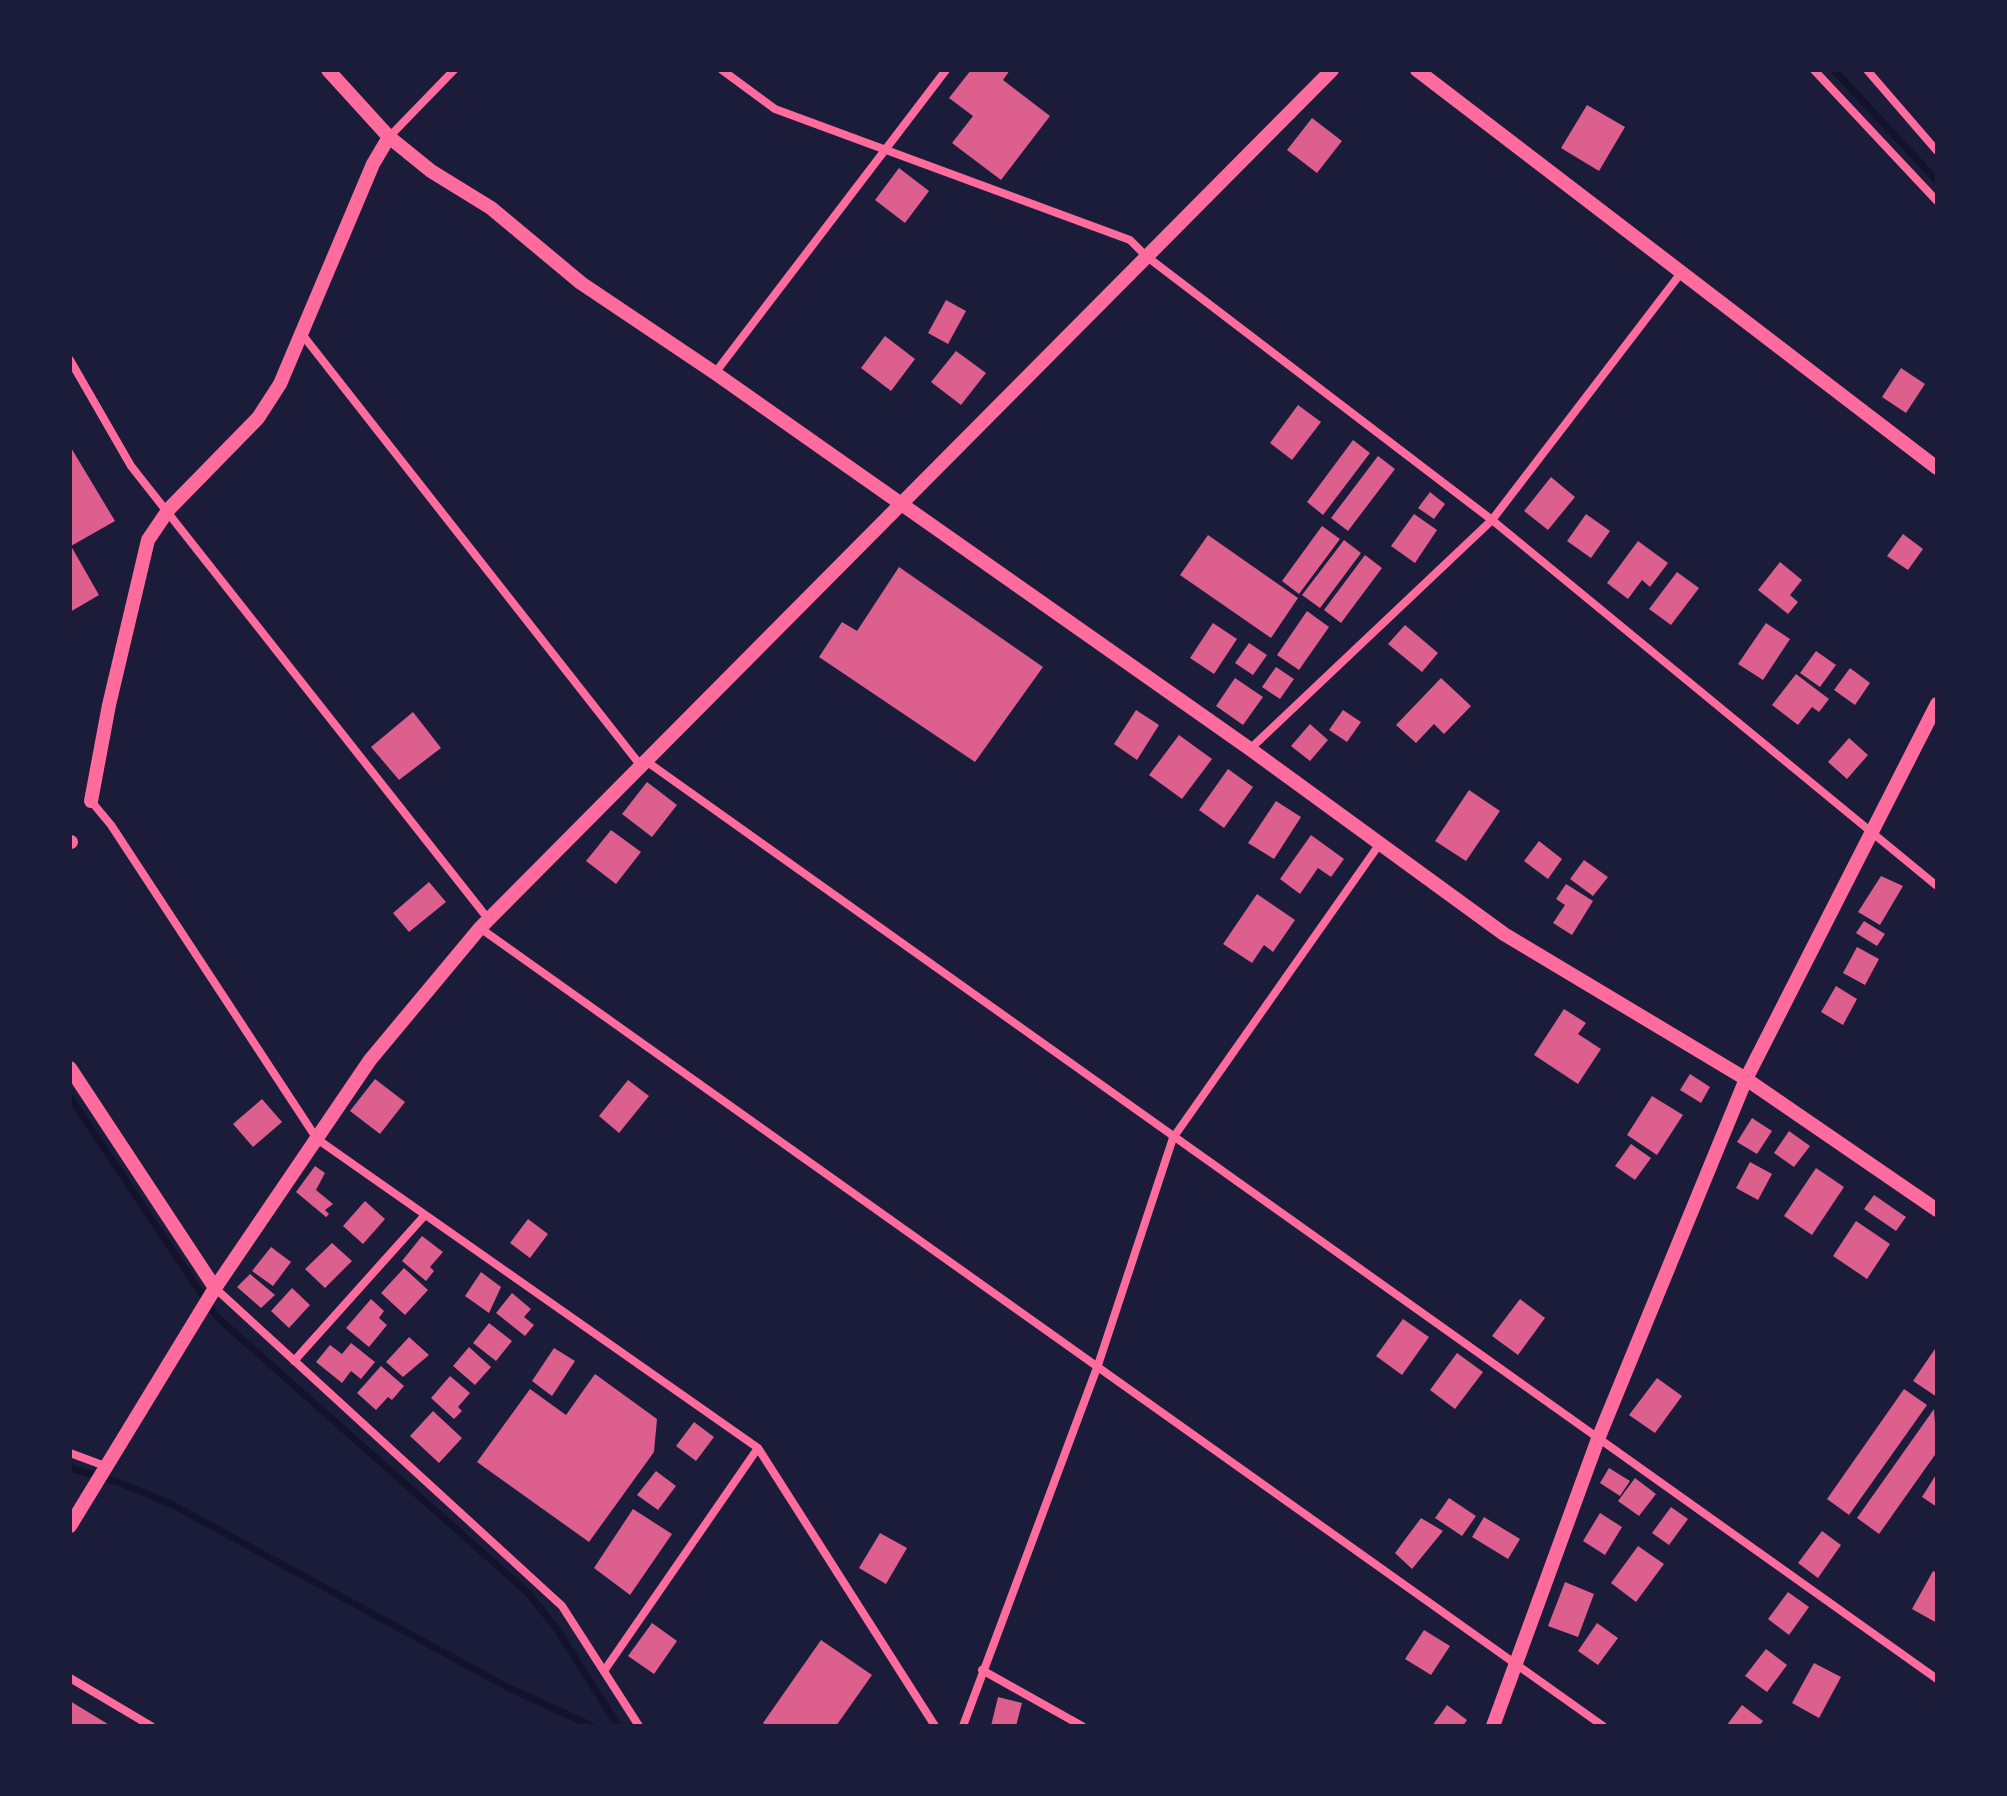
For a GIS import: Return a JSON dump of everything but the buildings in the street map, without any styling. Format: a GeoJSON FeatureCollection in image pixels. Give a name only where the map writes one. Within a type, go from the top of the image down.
{"type":"FeatureCollection","features":[{"type":"Feature","properties":{"kind":"street"},"geometry":{"type":"LineString","coordinates":[[328,70],[389,137],[431,171],[491,208],[581,283],[715,373],[1250,749],[1504,934],[1746,1079],[1937,1210]]}},
{"type":"Feature","properties":{"kind":"street"},"geometry":{"type":"LineString","coordinates":[[454,70],[389,137],[373,164],[280,384],[258,418],[169,509],[148,540],[112,692],[91,801],[111,825],[317,1139],[758,1448],[935,1726]]}},
{"type":"Feature","properties":{"kind":"street"},"geometry":{"type":"LineString","coordinates":[[722,70],[775,109],[1130,240],[1146,256],[1492,520],[1937,886]]}},
{"type":"Feature","properties":{"kind":"street"},"geometry":{"type":"LineString","coordinates":[[715,373],[946,70]]}},
{"type":"Feature","properties":{"kind":"street"},"geometry":{"type":"LineString","coordinates":[[70,1526],[215,1288],[370,1060],[484,924],[1332,70]]}},
{"type":"Feature","properties":{"kind":"street"},"geometry":{"type":"LineString","coordinates":[[1417,70],[1937,468]]}},
{"type":"Feature","properties":{"kind":"street"},"geometry":{"type":"LineString","coordinates":[[1814,70],[1937,201]]}},
{"type":"Feature","properties":{"kind":"street"},"geometry":{"type":"LineString","coordinates":[[1867,70],[1937,151]]}},
{"type":"Feature","properties":{"kind":"street"},"geometry":{"type":"LineString","coordinates":[[1250,749],[1492,520],[1681,273]]}},
{"type":"Feature","properties":{"kind":"street"},"geometry":{"type":"LineString","coordinates":[[301,333],[644,764],[1937,1679]]}},
{"type":"Feature","properties":{"kind":"street"},"geometry":{"type":"LineString","coordinates":[[70,360],[131,466],[169,509],[215,574],[484,924],[1603,1726]]}},
{"type":"Feature","properties":{"kind":"street"},"geometry":{"type":"LineString","coordinates":[[1493,1726],[1598,1439],[1746,1079],[1873,835],[1937,704]]}},
{"type":"Feature","properties":{"kind":"street"},"geometry":{"type":"LineString","coordinates":[[963,1726],[1098,1365],[1173,1138],[1381,842]]}},
{"type":"Feature","properties":{"kind":"street"},"geometry":{"type":"LineString","coordinates":[[70,1068],[215,1288],[562,1606],[639,1726]]}},
{"type":"Feature","properties":{"kind":"street"},"geometry":{"type":"LineString","coordinates":[[294,1361],[425,1215]]}},
{"type":"Feature","properties":{"kind":"street"},"geometry":{"type":"LineString","coordinates":[[604,1671],[758,1448]]}},
{"type":"Feature","properties":{"kind":"street"},"geometry":{"type":"LineString","coordinates":[[70,1453],[105,1466]]}},
{"type":"Feature","properties":{"kind":"street"},"geometry":{"type":"LineString","coordinates":[[982,1670],[1082,1726]]}},
{"type":"Feature","properties":{"kind":"street"},"geometry":{"type":"LineString","coordinates":[[70,1678],[151,1726]]}},
{"type":"Feature","properties":{"kind":"waterway"},"geometry":{"type":"LineString","coordinates":[[1834,70],[1937,181]]}},
{"type":"Feature","properties":{"kind":"waterway"},"geometry":{"type":"LineString","coordinates":[[70,1097],[217,1317],[527,1592],[557,1629],[618,1726]]}},
{"type":"Feature","properties":{"kind":"waterway"},"geometry":{"type":"LineString","coordinates":[[70,1468],[118,1482],[175,1506],[507,1687],[592,1726]]}}]}
